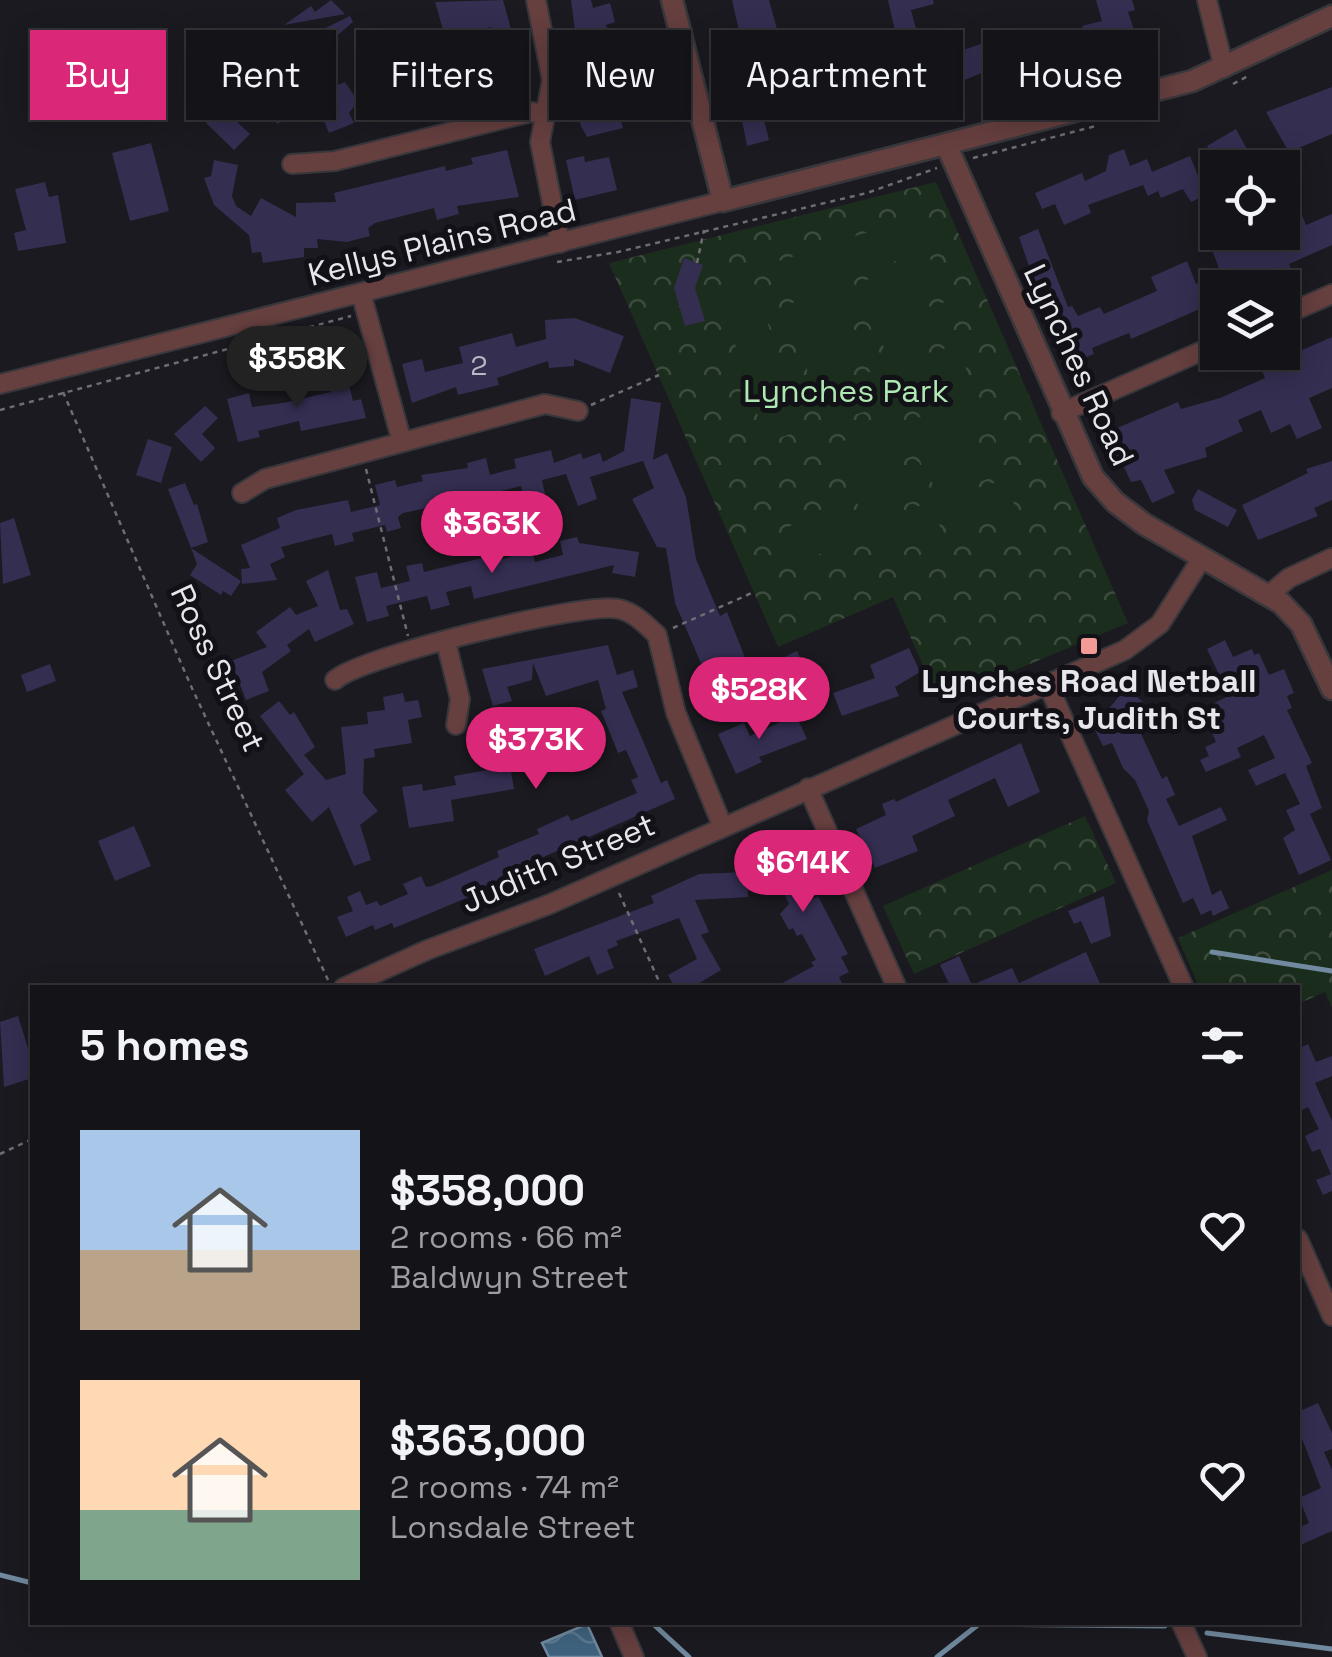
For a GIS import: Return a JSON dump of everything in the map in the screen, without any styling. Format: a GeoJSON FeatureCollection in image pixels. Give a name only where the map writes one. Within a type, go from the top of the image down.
{"type":"FeatureCollection","features":[{"type":"Feature","properties":{"kind":"street"},"geometry":{"type":"LineString","coordinates":[[536,0],[552,80],[540,142],[560,243]]}},
{"type":"Feature","properties":{"kind":"street"},"geometry":{"type":"LineString","coordinates":[[672,0],[723,201],[1192,81],[1332,16]]}},
{"type":"Feature","properties":{"kind":"street"},"geometry":{"type":"LineString","coordinates":[[1207,0],[1224,68]]}},
{"type":"Feature","properties":{"kind":"street"},"geometry":{"type":"LineString","coordinates":[[292,164],[335,161],[532,112],[545,114]]}},
{"type":"Feature","properties":{"kind":"street","name":"Lynches Road"},"geometry":{"type":"LineString","coordinates":[[946,144],[1093,477],[1115,502],[1202,558],[1270,594],[1301,624],[1332,689]]}},
{"type":"Feature","properties":{"kind":"street","name":"Kellys Plains Road"},"geometry":{"type":"LineString","coordinates":[[0,384],[723,201]]}},
{"type":"Feature","properties":{"kind":"street"},"geometry":{"type":"LineString","coordinates":[[361,293],[402,442]]}},
{"type":"Feature","properties":{"kind":"street"},"geometry":{"type":"LineString","coordinates":[[1300,308],[1332,294]]}},
{"type":"Feature","properties":{"kind":"street"},"geometry":{"type":"LineString","coordinates":[[1062,413],[1200,352]]}},
{"type":"Feature","properties":{"kind":"street"},"geometry":{"type":"LineString","coordinates":[[242,493],[265,479],[545,404],[586,408]]}},
{"type":"Feature","properties":{"kind":"street","name":"Judith Street"},"geometry":{"type":"LineString","coordinates":[[349,985],[475,930],[550,904],[1125,650],[1160,624],[1202,558]]}},
{"type":"Feature","properties":{"kind":"street"},"geometry":{"type":"LineString","coordinates":[[1270,594],[1288,578],[1332,558]]}},
{"type":"Feature","properties":{"kind":"street"},"geometry":{"type":"LineString","coordinates":[[336,680],[356,666],[446,642],[592,607],[622,609],[657,635],[676,713],[722,825]]}},
{"type":"Feature","properties":{"kind":"street"},"geometry":{"type":"LineString","coordinates":[[446,642],[460,699],[456,725]]}},
{"type":"Feature","properties":{"kind":"street"},"geometry":{"type":"LineString","coordinates":[[1048,685],[1183,985]]}},
{"type":"Feature","properties":{"kind":"street"},"geometry":{"type":"LineString","coordinates":[[808,788],[896,985]]}},
{"type":"Feature","properties":{"kind":"street"},"geometry":{"type":"LineString","coordinates":[[1300,1244],[1332,1316]]}},
{"type":"Feature","properties":{"kind":"street"},"geometry":{"type":"LineString","coordinates":[[620,1625],[634,1657]]}},
{"type":"Feature","properties":{"kind":"street"},"geometry":{"type":"LineString","coordinates":[[1183,1625],[1197,1657]]}},
{"type":"Feature","properties":{"kind":"path"},"geometry":{"type":"LineString","coordinates":[[594,255],[867,193],[938,168]]}},
{"type":"Feature","properties":{"kind":"path"},"geometry":{"type":"LineString","coordinates":[[697,263],[705,229]]}},
{"type":"Feature","properties":{"kind":"path"},"geometry":{"type":"LineString","coordinates":[[0,410],[354,314]]}},
{"type":"Feature","properties":{"kind":"path","name":"Ross Street"},"geometry":{"type":"LineString","coordinates":[[54,371],[191,686],[331,985]]}},
{"type":"Feature","properties":{"kind":"path"},"geometry":{"type":"LineString","coordinates":[[586,408],[658,375]]}},
{"type":"Feature","properties":{"kind":"path"},"geometry":{"type":"LineString","coordinates":[[365,461],[409,640]]}},
{"type":"Feature","properties":{"kind":"path"},"geometry":{"type":"LineString","coordinates":[[665,631],[754,592]]}},
{"type":"Feature","properties":{"kind":"path"},"geometry":{"type":"LineString","coordinates":[[621,898],[661,985]]}},
{"type":"Feature","properties":{"kind":"path"},"geometry":{"type":"LineString","coordinates":[[0,1154],[30,1140]]}},
{"type":"Feature","properties":{"kind":"green space","name":"Lynches Park"},"geometry":{"type":"Polygon","coordinates":[[[936,182],[1128,623],[939,702],[893,597],[778,647],[609,263],[936,182]]]}},
{"type":"Feature","properties":{"kind":"green space"},"geometry":{"type":"Polygon","coordinates":[[[917,217],[928,251],[860,272],[849,238],[917,217]]]}},
{"type":"Feature","properties":{"kind":"green space"},"geometry":{"type":"Polygon","coordinates":[[[841,241],[851,275],[784,297],[773,263],[841,241]]]}},
{"type":"Feature","properties":{"kind":"green space"},"geometry":{"type":"Polygon","coordinates":[[[931,259],[941,293],[873,315],[863,281],[931,259]]]}},
{"type":"Feature","properties":{"kind":"green space"},"geometry":{"type":"Polygon","coordinates":[[[754,282],[777,352],[742,364],[718,294],[754,282]]]}},
{"type":"Feature","properties":{"kind":"green space"},"geometry":{"type":"Polygon","coordinates":[[[854,283],[865,318],[797,339],[786,305],[854,283]]]}},
{"type":"Feature","properties":{"kind":"green space"},"geometry":{"type":"Polygon","coordinates":[[[945,302],[955,336],[887,357],[876,323],[945,302]]]}},
{"type":"Feature","properties":{"kind":"green space"},"geometry":{"type":"Polygon","coordinates":[[[868,326],[879,360],[811,382],[800,348],[868,326]]]}},
{"type":"Feature","properties":{"kind":"green space"},"geometry":{"type":"Polygon","coordinates":[[[958,344],[969,378],[901,400],[890,366],[958,344]]]}},
{"type":"Feature","properties":{"kind":"green space"},"geometry":{"type":"Polygon","coordinates":[[[781,360],[805,429],[767,442],[743,372],[781,360]]]}},
{"type":"Feature","properties":{"kind":"green space"},"geometry":{"type":"Polygon","coordinates":[[[882,368],[893,403],[824,424],[813,390],[882,368]]]}},
{"type":"Feature","properties":{"kind":"green space"},"geometry":{"type":"Polygon","coordinates":[[[979,398],[990,433],[922,455],[911,420],[979,398]]]}},
{"type":"Feature","properties":{"kind":"green space"},"geometry":{"type":"Polygon","coordinates":[[[905,421],[916,455],[848,477],[837,443],[905,421]]]}},
{"type":"Feature","properties":{"kind":"green space"},"geometry":{"type":"Polygon","coordinates":[[[993,439],[1004,474],[936,495],[925,461],[993,439]]]}},
{"type":"Feature","properties":{"kind":"green space"},"geometry":{"type":"Polygon","coordinates":[[[919,462],[930,496],[862,518],[851,484],[919,462]]]}},
{"type":"Feature","properties":{"kind":"green space"},"geometry":{"type":"Polygon","coordinates":[[[1006,479],[1017,513],[949,535],[938,501],[1006,479]]]}},
{"type":"Feature","properties":{"kind":"green space"},"geometry":{"type":"Polygon","coordinates":[[[932,502],[943,536],[875,558],[864,523],[932,502]]]}},
{"type":"Feature","properties":{"kind":"green space"},"geometry":{"type":"Polygon","coordinates":[[[852,506],[863,540],[795,562],[784,528],[852,506]]]}},
{"type":"Feature","properties":{"kind":"green space"},"geometry":{"type":"Polygon","coordinates":[[[1085,816],[1116,883],[914,974],[883,906],[1085,816]]]}},
{"type":"Feature","properties":{"kind":"green space"},"geometry":{"type":"Polygon","coordinates":[[[1332,870],[1332,1008],[1325,992],[1300,1003],[1300,985],[1198,985],[1178,938],[1332,870]]]}},
{"type":"Feature","properties":{"kind":"water"},"geometry":{"type":"Polygon","coordinates":[[[587,1625],[602,1657],[549,1657],[542,1643],[587,1625]]]}},
{"type":"Feature","properties":{"kind":"building"},"geometry":{"type":"Polygon","coordinates":[[[331,0],[345,14],[284,25],[311,6],[315,12],[331,0]]]}},
{"type":"Feature","properties":{"kind":"building"},"geometry":{"type":"Polygon","coordinates":[[[503,0],[511,30],[443,30],[435,2],[503,0]]]}},
{"type":"Feature","properties":{"kind":"building"},"geometry":{"type":"Polygon","coordinates":[[[571,0],[591,0],[593,8],[610,3],[615,22],[606,25],[607,30],[575,30],[571,0]]]}},
{"type":"Feature","properties":{"kind":"building"},"geometry":{"type":"Polygon","coordinates":[[[732,0],[769,0],[777,30],[739,30],[732,0]]]}},
{"type":"Feature","properties":{"kind":"building"},"geometry":{"type":"Polygon","coordinates":[[[888,0],[933,0],[934,4],[911,10],[916,30],[895,30],[888,0]]]}},
{"type":"Feature","properties":{"kind":"building"},"geometry":{"type":"Polygon","coordinates":[[[1096,0],[1132,0],[1135,10],[1128,12],[1134,30],[1083,30],[1082,26],[1102,21],[1096,0]]]}},
{"type":"Feature","properties":{"kind":"building"},"geometry":{"type":"Polygon","coordinates":[[[350,16],[353,22],[336,37],[336,30],[321,30],[350,16]]]}},
{"type":"Feature","properties":{"kind":"building"},"geometry":{"type":"Polygon","coordinates":[[[983,43],[983,72],[963,81],[963,50],[983,43]]]}},
{"type":"Feature","properties":{"kind":"building"},"geometry":{"type":"Polygon","coordinates":[[[345,82],[356,98],[349,113],[354,123],[329,133],[324,120],[336,120],[336,86],[345,82]]]}},
{"type":"Feature","properties":{"kind":"building"},"geometry":{"type":"Polygon","coordinates":[[[1332,87],[1332,134],[1294,150],[1288,150],[1266,112],[1332,87]]]}},
{"type":"Feature","properties":{"kind":"building"},"geometry":{"type":"Polygon","coordinates":[[[237,120],[250,134],[234,150],[206,123],[237,120]]]}},
{"type":"Feature","properties":{"kind":"building"},"geometry":{"type":"Polygon","coordinates":[[[579,120],[624,120],[621,121],[623,128],[587,137],[579,120]]]}},
{"type":"Feature","properties":{"kind":"building"},"geometry":{"type":"Polygon","coordinates":[[[742,120],[764,120],[769,140],[747,146],[742,120]]]}},
{"type":"Feature","properties":{"kind":"building"},"geometry":{"type":"Polygon","coordinates":[[[1236,129],[1247,150],[1209,150],[1207,146],[1236,129]]]}},
{"type":"Feature","properties":{"kind":"building"},"geometry":{"type":"Polygon","coordinates":[[[151,143],[169,211],[130,221],[112,153],[151,143]]]}},
{"type":"Feature","properties":{"kind":"building"},"geometry":{"type":"Polygon","coordinates":[[[1124,149],[1130,166],[1147,159],[1152,172],[1190,156],[1200,180],[1200,198],[1191,202],[1183,189],[1161,198],[1158,191],[1148,196],[1143,185],[1088,205],[1091,213],[1064,225],[1055,204],[1042,209],[1035,193],[1082,173],[1085,181],[1106,171],[1109,155],[1124,149]]]}},
{"type":"Feature","properties":{"kind":"building"},"geometry":{"type":"Polygon","coordinates":[[[507,150],[519,197],[457,206],[459,214],[437,220],[434,208],[375,223],[368,228],[370,236],[347,242],[317,239],[318,248],[304,248],[304,257],[263,263],[261,252],[252,253],[249,235],[214,205],[204,178],[211,176],[214,160],[238,165],[232,196],[236,206],[251,216],[261,198],[296,217],[296,203],[336,202],[334,193],[445,166],[446,171],[473,164],[471,158],[507,150]]]}},
{"type":"Feature","properties":{"kind":"building"},"geometry":{"type":"Polygon","coordinates":[[[584,156],[585,162],[609,157],[617,190],[575,200],[566,160],[584,156]]]}},
{"type":"Feature","properties":{"kind":"building"},"geometry":{"type":"Polygon","coordinates":[[[45,182],[49,197],[58,195],[66,243],[18,251],[14,233],[26,230],[15,189],[45,182]]]}},
{"type":"Feature","properties":{"kind":"building"},"geometry":{"type":"Polygon","coordinates":[[[1300,210],[1306,225],[1332,214],[1332,245],[1289,264],[1292,270],[1220,270],[1212,250],[1300,250],[1300,210]]]}},
{"type":"Feature","properties":{"kind":"building"},"geometry":{"type":"Polygon","coordinates":[[[1038,229],[1068,307],[1072,306],[1078,316],[1100,307],[1104,314],[1157,291],[1151,277],[1187,261],[1196,284],[1200,282],[1200,309],[1131,339],[1129,333],[1092,348],[1094,354],[1073,363],[1047,302],[1042,304],[1019,237],[1038,229]]]}},
{"type":"Feature","properties":{"kind":"building"},"geometry":{"type":"Polygon","coordinates":[[[684,258],[703,265],[695,288],[705,321],[685,326],[674,288],[684,258]]]}},
{"type":"Feature","properties":{"kind":"building"},"geometry":{"type":"Polygon","coordinates":[[[575,318],[624,336],[610,373],[574,359],[574,366],[549,368],[548,361],[497,378],[499,385],[458,395],[456,387],[412,403],[402,364],[422,359],[425,372],[463,363],[459,347],[512,333],[516,347],[546,339],[545,320],[575,318]]]}},
{"type":"Feature","properties":{"kind":"building"},"geometry":{"type":"Polygon","coordinates":[[[1332,337],[1332,388],[1309,398],[1322,428],[1297,439],[1290,424],[1271,433],[1261,410],[1238,420],[1243,431],[1205,448],[1207,457],[1164,470],[1175,493],[1152,503],[1141,480],[1131,482],[1124,467],[1116,463],[1103,434],[1178,402],[1181,409],[1220,398],[1265,378],[1262,370],[1300,370],[1300,351],[1332,337]]]}},
{"type":"Feature","properties":{"kind":"building"},"geometry":{"type":"Polygon","coordinates":[[[346,372],[353,401],[361,399],[366,418],[301,431],[299,421],[258,431],[260,437],[238,442],[227,399],[249,393],[252,407],[283,403],[331,392],[327,377],[346,372]]]}},
{"type":"Feature","properties":{"kind":"building"},"geometry":{"type":"Polygon","coordinates":[[[631,398],[661,403],[653,460],[667,453],[686,497],[696,559],[720,616],[727,612],[757,688],[719,705],[675,603],[666,548],[657,547],[632,499],[654,488],[643,461],[590,477],[597,499],[578,506],[566,474],[542,480],[545,494],[524,499],[521,486],[493,493],[496,503],[478,507],[474,492],[449,498],[450,503],[403,513],[398,517],[401,528],[387,532],[385,525],[352,533],[354,541],[335,546],[332,534],[281,547],[285,557],[270,564],[277,580],[242,584],[241,569],[250,568],[241,545],[280,528],[277,518],[296,510],[348,500],[351,512],[380,505],[375,485],[395,480],[397,487],[423,481],[421,475],[468,468],[467,463],[486,458],[490,475],[516,468],[514,459],[551,450],[554,463],[581,453],[583,459],[600,453],[603,462],[624,451],[631,398]]]}},
{"type":"Feature","properties":{"kind":"building"},"geometry":{"type":"Polygon","coordinates":[[[205,406],[218,418],[202,434],[215,448],[201,462],[174,434],[205,406]]]}},
{"type":"Feature","properties":{"kind":"building"},"geometry":{"type":"Polygon","coordinates":[[[148,439],[172,447],[161,483],[136,475],[148,439]]]}},
{"type":"Feature","properties":{"kind":"building"},"geometry":{"type":"Polygon","coordinates":[[[1332,461],[1332,500],[1314,508],[1318,516],[1258,540],[1242,505],[1308,473],[1306,469],[1332,461]]]}},
{"type":"Feature","properties":{"kind":"building"},"geometry":{"type":"Polygon","coordinates":[[[185,483],[194,505],[197,504],[208,542],[191,548],[168,489],[185,483]]]}},
{"type":"Feature","properties":{"kind":"building"},"geometry":{"type":"Polygon","coordinates":[[[1198,489],[1237,510],[1228,527],[1195,510],[1192,500],[1198,489]]]}},
{"type":"Feature","properties":{"kind":"building"},"geometry":{"type":"Polygon","coordinates":[[[14,518],[31,575],[3,584],[0,523],[14,518]]]}},
{"type":"Feature","properties":{"kind":"building"},"geometry":{"type":"Polygon","coordinates":[[[577,537],[579,543],[639,552],[635,577],[612,573],[614,565],[474,599],[471,586],[446,592],[450,605],[431,610],[427,596],[386,606],[389,616],[367,622],[355,577],[377,572],[381,588],[410,581],[406,566],[422,563],[424,572],[486,557],[487,563],[511,557],[509,549],[530,544],[535,562],[563,555],[560,541],[577,537]]]}},
{"type":"Feature","properties":{"kind":"building"},"geometry":{"type":"Polygon","coordinates":[[[191,548],[241,581],[231,596],[223,591],[221,595],[190,575],[197,564],[191,548]]]}},
{"type":"Feature","properties":{"kind":"building"},"geometry":{"type":"Polygon","coordinates":[[[328,570],[340,610],[347,609],[354,624],[315,642],[309,629],[287,645],[291,651],[262,672],[269,691],[246,700],[231,661],[267,647],[256,632],[290,607],[296,615],[318,606],[306,581],[328,570]]]}},
{"type":"Feature","properties":{"kind":"building"},"geometry":{"type":"Polygon","coordinates":[[[1225,640],[1233,657],[1252,649],[1254,655],[1259,653],[1269,675],[1284,669],[1294,693],[1287,696],[1292,708],[1287,710],[1312,763],[1306,766],[1322,808],[1310,814],[1331,860],[1299,875],[1283,838],[1295,830],[1286,810],[1300,804],[1285,773],[1256,786],[1248,770],[1275,758],[1264,735],[1237,748],[1241,757],[1206,772],[1200,760],[1209,756],[1205,747],[1216,742],[1209,726],[1216,723],[1214,703],[1229,696],[1207,649],[1225,640]]]}},
{"type":"Feature","properties":{"kind":"building"},"geometry":{"type":"Polygon","coordinates":[[[608,645],[617,675],[633,670],[638,687],[622,692],[661,783],[667,780],[675,799],[532,862],[535,869],[426,915],[394,928],[392,923],[375,930],[373,925],[346,937],[337,917],[353,911],[347,897],[360,891],[366,905],[377,901],[380,906],[408,894],[403,884],[421,876],[426,887],[432,886],[499,857],[497,851],[539,834],[537,829],[568,815],[571,821],[637,793],[631,780],[638,777],[626,750],[618,753],[601,711],[606,709],[598,680],[546,696],[533,663],[532,680],[507,687],[512,701],[493,706],[482,669],[608,645]]]}},
{"type":"Feature","properties":{"kind":"building"},"geometry":{"type":"Polygon","coordinates":[[[909,648],[920,672],[895,687],[899,696],[842,716],[833,693],[875,678],[870,665],[909,648]]]}},
{"type":"Feature","properties":{"kind":"building"},"geometry":{"type":"Polygon","coordinates":[[[797,651],[821,703],[787,719],[773,689],[784,684],[774,662],[797,651]]]}},
{"type":"Feature","properties":{"kind":"building"},"geometry":{"type":"Polygon","coordinates":[[[50,664],[56,681],[27,692],[21,675],[50,664]]]}},
{"type":"Feature","properties":{"kind":"building"},"geometry":{"type":"Polygon","coordinates":[[[1126,688],[1148,706],[1135,721],[1162,779],[1167,776],[1175,795],[1166,799],[1179,826],[1221,807],[1227,820],[1192,836],[1212,895],[1221,890],[1229,908],[1213,916],[1211,910],[1201,915],[1193,898],[1183,903],[1147,820],[1149,811],[1135,780],[1123,768],[1112,743],[1103,746],[1090,720],[1106,712],[1126,688]]]}},
{"type":"Feature","properties":{"kind":"building"},"geometry":{"type":"Polygon","coordinates":[[[403,693],[405,702],[418,700],[422,717],[408,720],[412,743],[374,749],[375,757],[364,759],[363,793],[378,811],[360,825],[371,860],[354,866],[329,807],[312,822],[285,790],[304,774],[260,716],[279,701],[290,715],[294,712],[315,747],[304,755],[326,780],[346,774],[341,727],[368,724],[367,712],[385,710],[383,697],[403,693]]]}},
{"type":"Feature","properties":{"kind":"building"},"geometry":{"type":"Polygon","coordinates":[[[508,712],[529,714],[525,755],[505,754],[508,712]]]}},
{"type":"Feature","properties":{"kind":"building"},"geometry":{"type":"Polygon","coordinates":[[[796,715],[807,739],[759,757],[762,762],[736,774],[718,734],[744,723],[750,736],[796,715]]]}},
{"type":"Feature","properties":{"kind":"building"},"geometry":{"type":"Polygon","coordinates":[[[1021,743],[1040,792],[1008,807],[995,778],[948,800],[955,816],[912,836],[918,851],[875,868],[856,829],[886,815],[882,804],[894,799],[896,802],[1021,743]]]}},
{"type":"Feature","properties":{"kind":"building"},"geometry":{"type":"Polygon","coordinates":[[[510,766],[514,789],[451,800],[454,821],[409,828],[402,787],[422,784],[423,791],[456,785],[454,776],[510,766]]]}},
{"type":"Feature","properties":{"kind":"building"},"geometry":{"type":"Polygon","coordinates":[[[134,826],[151,866],[115,881],[98,841],[134,826]]]}},
{"type":"Feature","properties":{"kind":"building"},"geometry":{"type":"Polygon","coordinates":[[[774,831],[780,844],[795,837],[800,850],[792,854],[813,899],[818,896],[848,954],[841,957],[849,972],[839,977],[842,983],[779,985],[814,966],[811,962],[816,960],[802,934],[797,936],[793,928],[789,930],[780,914],[789,904],[773,869],[763,874],[749,843],[774,831]]]}},
{"type":"Feature","properties":{"kind":"building"},"geometry":{"type":"Polygon","coordinates":[[[747,872],[748,897],[695,900],[709,932],[701,935],[721,970],[696,985],[673,985],[668,975],[697,959],[679,918],[616,941],[618,945],[607,950],[614,968],[597,975],[589,956],[545,976],[534,949],[654,903],[651,896],[699,874],[747,872]]]}},
{"type":"Feature","properties":{"kind":"building"},"geometry":{"type":"Polygon","coordinates":[[[1104,896],[1111,936],[1091,944],[1081,921],[1074,924],[1068,911],[1104,896]]]}},
{"type":"Feature","properties":{"kind":"building"},"geometry":{"type":"Polygon","coordinates":[[[1086,952],[1101,985],[972,985],[1012,968],[1019,983],[1086,952]]]}},
{"type":"Feature","properties":{"kind":"building"},"geometry":{"type":"Polygon","coordinates":[[[959,956],[972,985],[950,985],[940,965],[959,956]]]}},
{"type":"Feature","properties":{"kind":"building"},"geometry":{"type":"Polygon","coordinates":[[[18,1016],[30,1055],[30,1079],[4,1087],[0,1022],[18,1016]]]}},
{"type":"Feature","properties":{"kind":"building"},"geometry":{"type":"Polygon","coordinates":[[[1308,1044],[1316,1062],[1332,1056],[1332,1076],[1315,1083],[1332,1121],[1332,1191],[1323,1195],[1316,1180],[1331,1174],[1320,1149],[1312,1152],[1305,1136],[1319,1129],[1308,1107],[1300,1111],[1300,1048],[1308,1044]]]}},
{"type":"Feature","properties":{"kind":"building"},"geometry":{"type":"Polygon","coordinates":[[[1318,1403],[1332,1433],[1332,1449],[1324,1452],[1332,1470],[1332,1531],[1300,1545],[1300,1527],[1309,1523],[1300,1498],[1321,1488],[1300,1433],[1300,1411],[1318,1403]]]}},
{"type":"Feature","properties":{"kind":"waterway"},"geometry":{"type":"LineString","coordinates":[[1212,952],[1332,971]]}},
{"type":"Feature","properties":{"kind":"waterway"},"geometry":{"type":"LineString","coordinates":[[0,1575],[30,1582]]}},
{"type":"Feature","properties":{"kind":"waterway"},"geometry":{"type":"LineString","coordinates":[[654,1625],[689,1657]]}},
{"type":"Feature","properties":{"kind":"waterway"},"geometry":{"type":"LineString","coordinates":[[937,1657],[978,1625]]}},
{"type":"Feature","properties":{"kind":"waterway"},"geometry":{"type":"LineString","coordinates":[[1072,1625],[1165,1626]]}},
{"type":"Feature","properties":{"kind":"waterway"},"geometry":{"type":"LineString","coordinates":[[1207,1633],[1332,1649]]}},
{"type":"Feature","properties":{"kind":"place","name":"Lynches Road Netball Courts, Judith St"},"geometry":{"type":"Point","coordinates":[1089,646]}}]}
